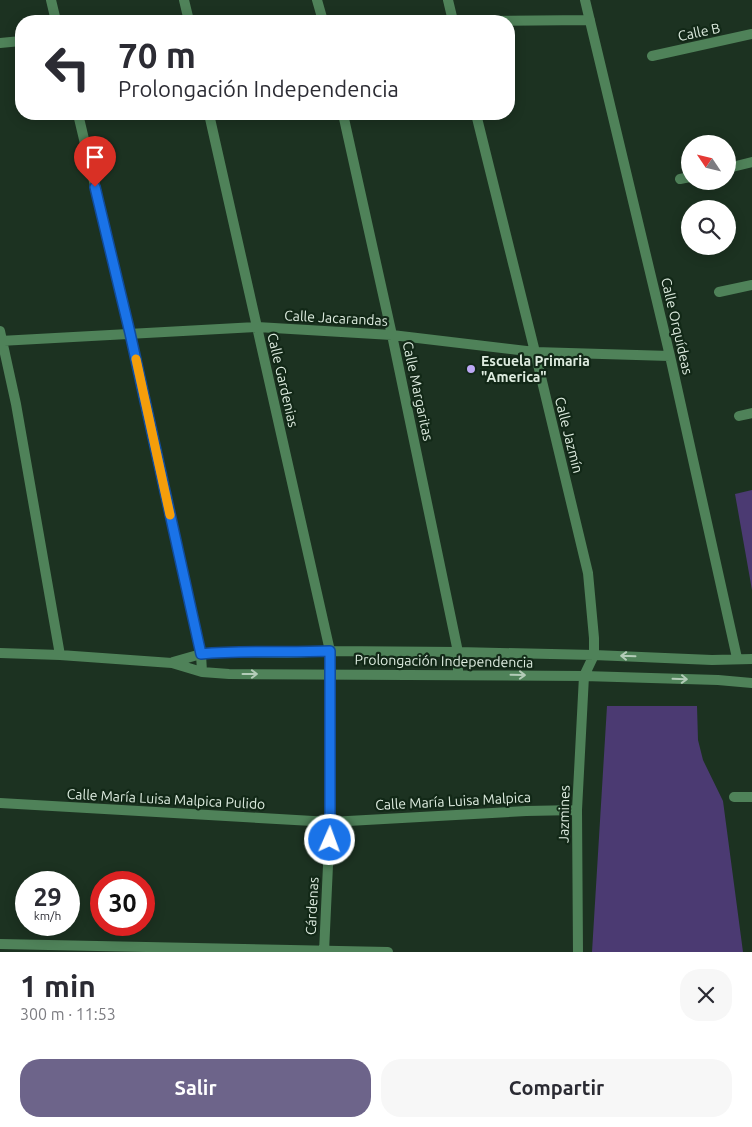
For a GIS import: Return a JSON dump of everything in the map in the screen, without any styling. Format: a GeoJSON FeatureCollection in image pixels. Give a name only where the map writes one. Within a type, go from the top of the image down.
{"type":"FeatureCollection","features":[{"type":"Feature","properties":{"kind":"street"},"geometry":{"type":"LineString","coordinates":[[51,0],[55,15]]}},
{"type":"Feature","properties":{"kind":"street"},"geometry":{"type":"LineString","coordinates":[[184,0],[188,15]]}},
{"type":"Feature","properties":{"kind":"street"},"geometry":{"type":"LineString","coordinates":[[317,0],[321,15]]}},
{"type":"Feature","properties":{"kind":"street"},"geometry":{"type":"LineString","coordinates":[[448,0],[452,15]]}},
{"type":"Feature","properties":{"kind":"street","name":"Calle Orquídeas"},"geometry":{"type":"LineString","coordinates":[[586,0],[670,356],[737,658]]}},
{"type":"Feature","properties":{"kind":"street"},"geometry":{"type":"LineString","coordinates":[[515,21],[590,20]]}},
{"type":"Feature","properties":{"kind":"street","name":"Calle B"},"geometry":{"type":"LineString","coordinates":[[652,56],[752,34]]}},
{"type":"Feature","properties":{"kind":"street"},"geometry":{"type":"LineString","coordinates":[[0,43],[15,42]]}},
{"type":"Feature","properties":{"kind":"street"},"geometry":{"type":"LineString","coordinates":[[79,120],[130,333],[201,654],[202,672]]}},
{"type":"Feature","properties":{"kind":"street","name":"Calle Gardenias"},"geometry":{"type":"LineString","coordinates":[[211,120],[330,651]]}},
{"type":"Feature","properties":{"kind":"street","name":"Calle Margaritas"},"geometry":{"type":"LineString","coordinates":[[344,120],[392,335],[458,652],[458,675]]}},
{"type":"Feature","properties":{"kind":"street","name":"Calle Jazmín"},"geometry":{"type":"LineString","coordinates":[[477,120],[588,573],[594,655],[584,676]]}},
{"type":"Feature","properties":{"kind":"street"},"geometry":{"type":"LineString","coordinates":[[736,166],[752,162]]}},
{"type":"Feature","properties":{"kind":"street"},"geometry":{"type":"LineString","coordinates":[[719,292],[752,285]]}},
{"type":"Feature","properties":{"kind":"street","name":"Calle Jacarandas"},"geometry":{"type":"LineString","coordinates":[[1,338],[257,327],[392,335],[535,352],[670,356]]}},
{"type":"Feature","properties":{"kind":"street"},"geometry":{"type":"LineString","coordinates":[[1,338],[16,404],[60,655]]}},
{"type":"Feature","properties":{"kind":"street"},"geometry":{"type":"LineString","coordinates":[[739,416],[752,413]]}},
{"type":"Feature","properties":{"kind":"street","name":"Prolongación Independencia"},"geometry":{"type":"LineString","coordinates":[[172,663],[201,654],[225,652],[287,653],[330,651],[594,655],[712,660],[752,659]]}},
{"type":"Feature","properties":{"kind":"street","name":"Cárdenas"},"geometry":{"type":"LineString","coordinates":[[324,951],[330,822],[330,651]]}},
{"type":"Feature","properties":{"kind":"street","name":"Prolongación Independencia"},"geometry":{"type":"LineString","coordinates":[[0,653],[172,663],[202,672],[229,674],[584,676],[718,680],[752,683]]}},
{"type":"Feature","properties":{"kind":"street","name":"Jazmines"},"geometry":{"type":"LineString","coordinates":[[578,952],[577,810],[584,676]]}},
{"type":"Feature","properties":{"kind":"street"},"geometry":{"type":"LineString","coordinates":[[734,796],[752,797]]}},
{"type":"Feature","properties":{"kind":"street","name":"Calle María Luisa Malpica Pulido"},"geometry":{"type":"LineString","coordinates":[[0,803],[330,822]]}},
{"type":"Feature","properties":{"kind":"street","name":"Calle María Luisa Malpica"},"geometry":{"type":"LineString","coordinates":[[330,822],[526,810],[577,810]]}},
{"type":"Feature","properties":{"kind":"street"},"geometry":{"type":"LineString","coordinates":[[0,944],[388,952]]}},
{"type":"Feature","properties":{"kind":"shaded area"},"geometry":{"type":"Polygon","coordinates":[[[752,490],[752,590],[735,494],[752,490]]]}},
{"type":"Feature","properties":{"kind":"shaded area"},"geometry":{"type":"Polygon","coordinates":[[[607,706],[697,706],[698,740],[703,760],[723,801],[743,952],[592,952],[607,706]]]}},
{"type":"Feature","properties":{"kind":"slow traffic"},"geometry":{"type":"LineString","coordinates":[[136,359],[170,515]]}},
{"type":"Feature","properties":{"kind":"place","name":"Escuela Primaria \"America\""},"geometry":{"type":"Point","coordinates":[471,369]}},
{"type":"Feature","properties":{"kind":"route"},"geometry":{"type":"LineString","coordinates":[[95,187],[130,333],[201,654],[330,651],[330,840]]}}]}
